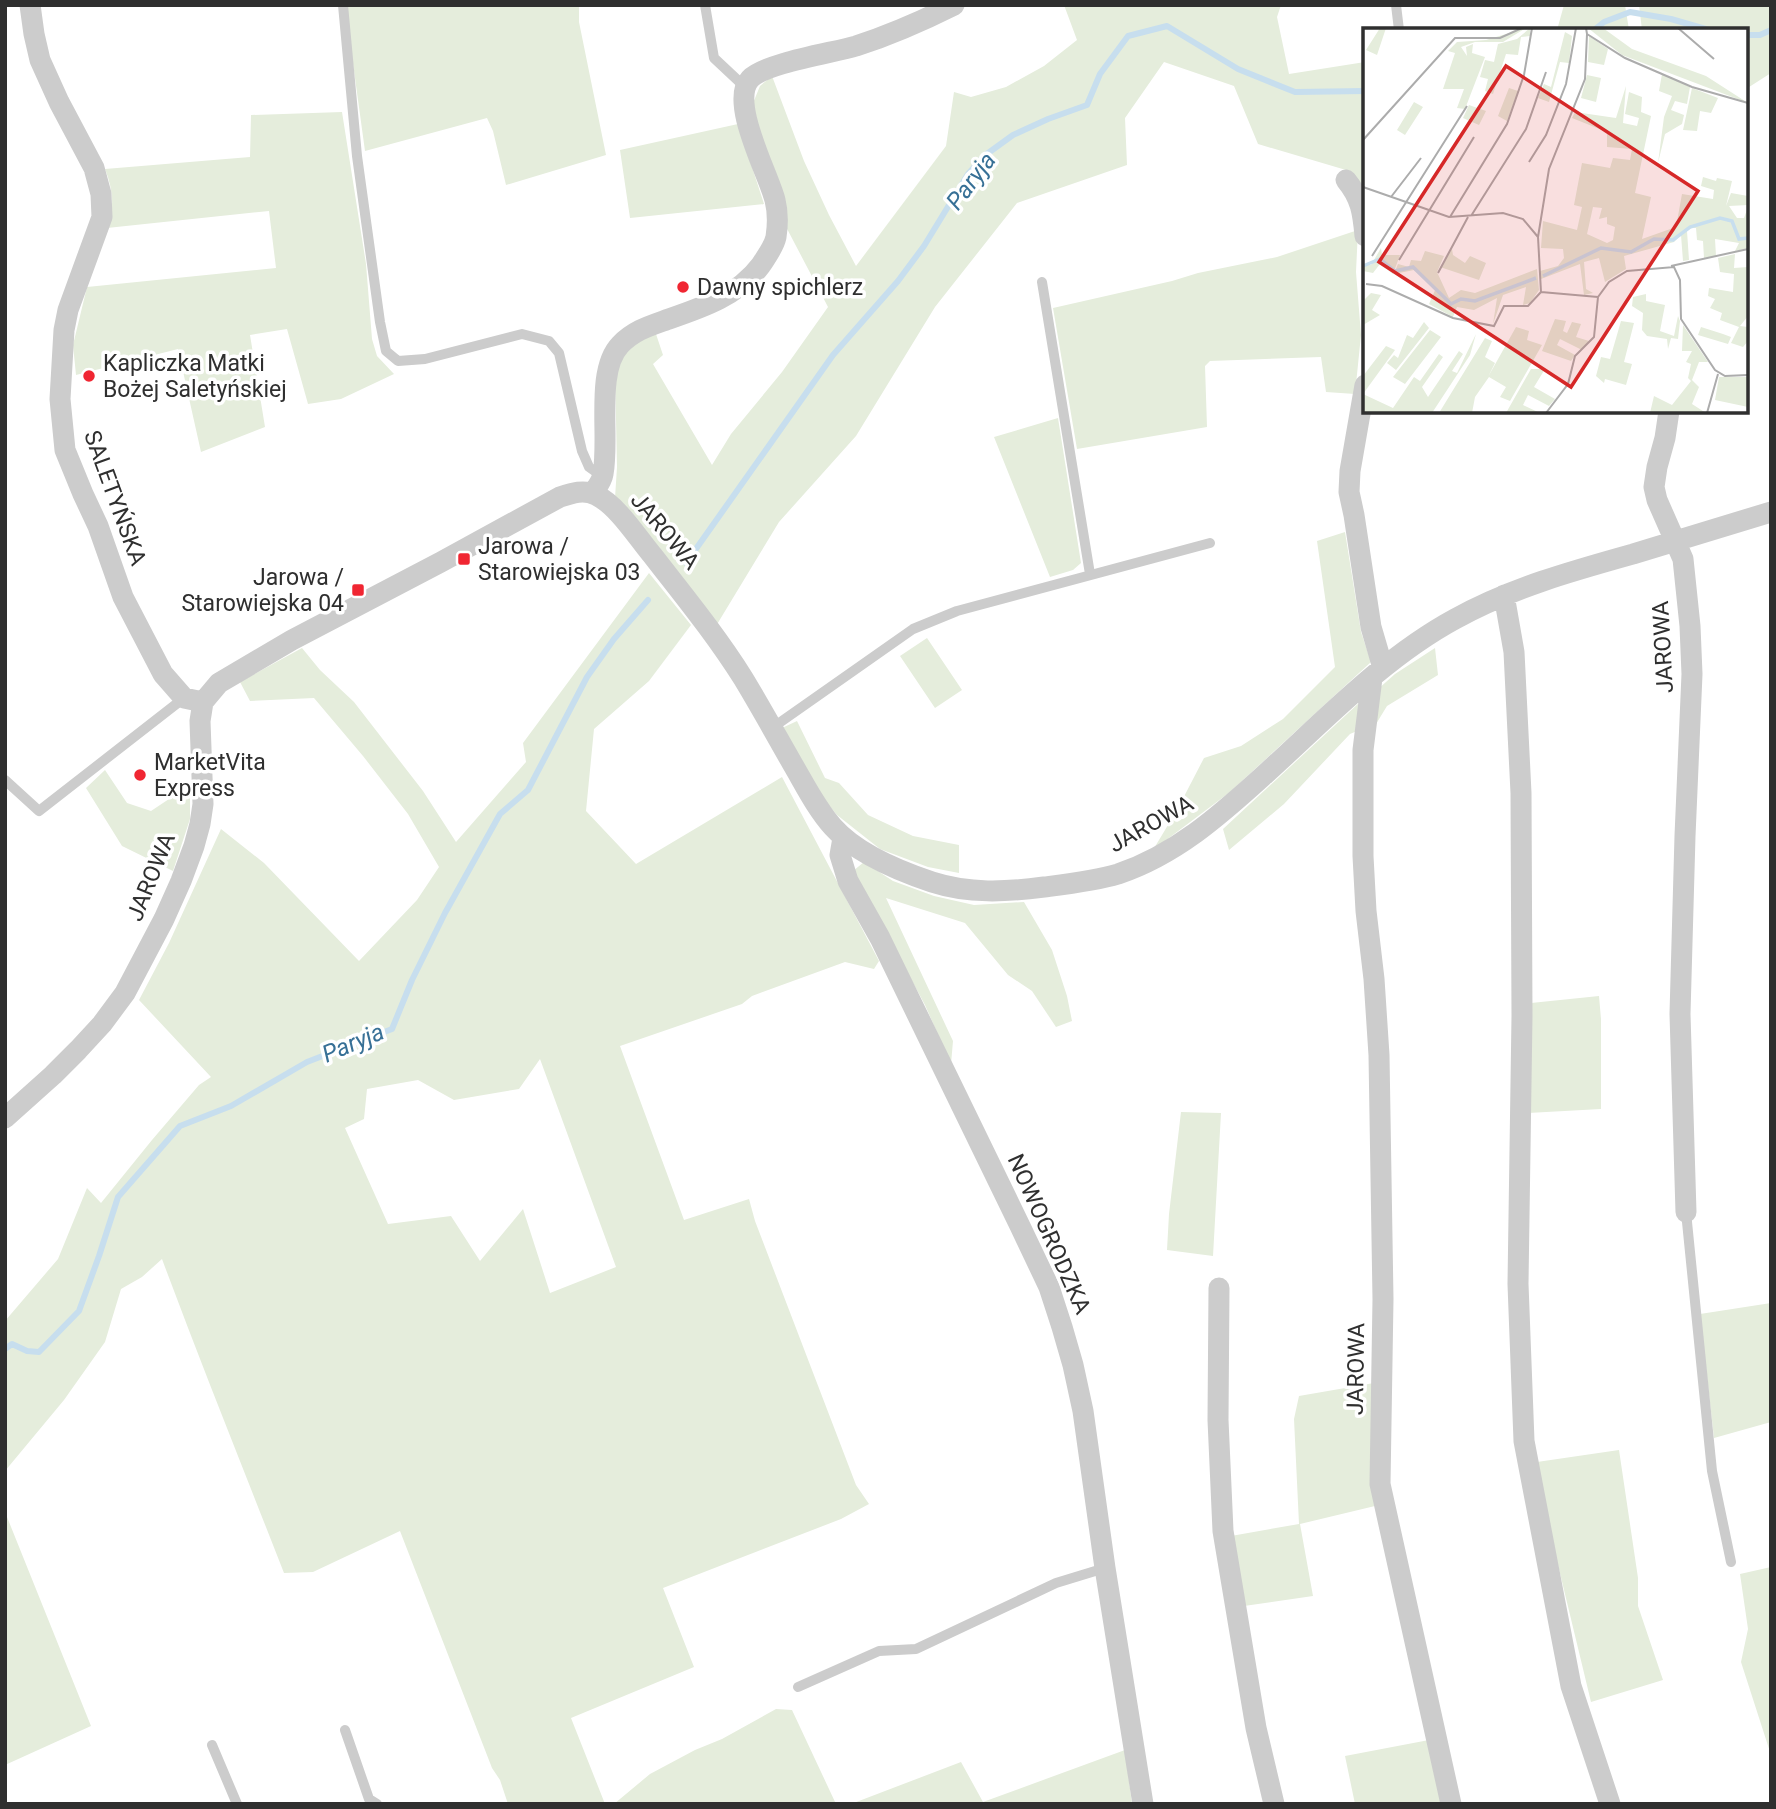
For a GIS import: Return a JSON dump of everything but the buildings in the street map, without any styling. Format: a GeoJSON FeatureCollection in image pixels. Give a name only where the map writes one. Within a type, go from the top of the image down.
{"type":"FeatureCollection","features":[{"type":"Feature","properties":{"kind":"street","name":"SALETYŃSKA"},"geometry":{"type":"LineString","coordinates":[[30,5],[40,60],[94,168],[102,194],[102,217],[71,301],[64,330],[60,399],[65,450],[98,526],[123,597],[163,674],[193,700]]}},
{"type":"Feature","properties":{"kind":"street"},"geometry":{"type":"LineString","coordinates":[[598,485],[605,454],[606,376],[610,360],[618,347],[645,328],[712,304],[732,292],[753,276],[775,241],[778,220],[775,201],[744,113],[743,96],[749,80],[778,65],[855,46],[929,11],[954,5]]}},
{"type":"Feature","properties":{"kind":"street"},"geometry":{"type":"LineString","coordinates":[[1346,180],[1356,192],[1363,214]]}},
{"type":"Feature","properties":{"kind":"street"},"geometry":{"type":"LineString","coordinates":[[1363,396],[1349,492],[1378,673]]}},
{"type":"Feature","properties":{"kind":"street","name":"JAROWA"},"geometry":{"type":"LineString","coordinates":[[1669,413],[1654,487],[1683,559],[1692,674],[1680,1014],[1686,1212]]}},
{"type":"Feature","properties":{"kind":"street","name":"JAROWA"},"geometry":{"type":"LineString","coordinates":[[5,1118],[102,1024],[125,993],[164,919],[194,846],[203,804],[200,721],[193,700],[292,640],[560,496],[598,485],[608,503],[699,615],[742,676],[817,807],[843,838],[859,849],[929,881],[971,891],[1020,890],[1072,883],[1116,875],[1143,864],[1202,830],[1403,652],[1454,620],[1504,595],[1556,576],[1771,512]]}},
{"type":"Feature","properties":{"kind":"street"},"geometry":{"type":"LineString","coordinates":[[1504,595],[1514,652],[1521,793],[1522,1016],[1518,1284],[1524,1441],[1571,1686],[1610,1804]]}},
{"type":"Feature","properties":{"kind":"street","name":"JAROWA"},"geometry":{"type":"LineString","coordinates":[[1378,673],[1363,750],[1363,856],[1379,1055],[1383,1286],[1380,1484],[1451,1804]]}},
{"type":"Feature","properties":{"kind":"street","name":"NOWOGRODZKA"},"geometry":{"type":"LineString","coordinates":[[843,838],[840,855],[848,881],[880,938],[1049,1287],[1073,1365],[1083,1411],[1104,1568],[1143,1804]]}},
{"type":"Feature","properties":{"kind":"street"},"geometry":{"type":"LineString","coordinates":[[1219,1288],[1218,1420],[1223,1531],[1256,1728],[1274,1804]]}},
{"type":"Feature","properties":{"kind":"lane"},"geometry":{"type":"LineString","coordinates":[[343,5],[357,156],[386,351],[398,361],[425,359],[522,334],[549,341],[559,353],[582,451],[598,485]]}},
{"type":"Feature","properties":{"kind":"lane"},"geometry":{"type":"LineString","coordinates":[[705,5],[714,58],[746,89]]}},
{"type":"Feature","properties":{"kind":"lane"},"geometry":{"type":"LineString","coordinates":[[1396,5],[1399,28]]}},
{"type":"Feature","properties":{"kind":"lane"},"geometry":{"type":"LineString","coordinates":[[1042,282],[1090,575]]}},
{"type":"Feature","properties":{"kind":"lane"},"geometry":{"type":"LineString","coordinates":[[772,727],[913,629],[957,611],[1210,543]]}},
{"type":"Feature","properties":{"kind":"lane"},"geometry":{"type":"LineString","coordinates":[[5,780],[39,811],[193,700]]}},
{"type":"Feature","properties":{"kind":"lane"},"geometry":{"type":"LineString","coordinates":[[1686,1212],[1712,1471],[1731,1562]]}},
{"type":"Feature","properties":{"kind":"lane"},"geometry":{"type":"LineString","coordinates":[[798,1687],[878,1651],[916,1649],[1056,1583],[1104,1568]]}},
{"type":"Feature","properties":{"kind":"lane"},"geometry":{"type":"LineString","coordinates":[[345,1730],[369,1799],[377,1804]]}},
{"type":"Feature","properties":{"kind":"lane"},"geometry":{"type":"LineString","coordinates":[[212,1745],[237,1804]]}},
{"type":"Feature","properties":{"kind":"green space"},"geometry":{"type":"Polygon","coordinates":[[[347,5],[579,5],[579,22],[606,155],[506,185],[493,131],[487,118],[365,151],[347,5]]]}},
{"type":"Feature","properties":{"kind":"green space"},"geometry":{"type":"Polygon","coordinates":[[[1064,5],[1281,5],[1277,17],[1289,74],[1363,62],[1363,201],[1346,170],[1258,144],[1234,86],[1164,62],[1125,118],[1127,165],[1017,203],[935,307],[856,436],[779,522],[716,626],[615,498],[615,372],[627,349],[655,331],[663,355],[653,364],[712,465],[731,434],[782,372],[828,307],[784,223],[751,108],[760,86],[772,76],[804,161],[856,266],[946,146],[954,92],[971,97],[1006,87],[1044,66],[1077,40],[1064,5]]]}},
{"type":"Feature","properties":{"kind":"green space"},"geometry":{"type":"Polygon","coordinates":[[[1564,5],[1625,5],[1629,28],[1558,28],[1564,5]]]}},
{"type":"Feature","properties":{"kind":"green space"},"geometry":{"type":"Polygon","coordinates":[[[1639,5],[1771,5],[1771,73],[1748,88],[1748,28],[1642,28],[1639,5]]]}},
{"type":"Feature","properties":{"kind":"green space"},"geometry":{"type":"Polygon","coordinates":[[[342,112],[366,264],[372,339],[377,356],[394,374],[341,399],[308,404],[287,329],[250,335],[265,427],[201,452],[178,349],[76,375],[73,345],[87,287],[276,268],[269,211],[107,228],[112,198],[105,169],[250,157],[251,115],[342,112]]]}},
{"type":"Feature","properties":{"kind":"green space"},"geometry":{"type":"Polygon","coordinates":[[[738,124],[764,204],[630,218],[620,150],[738,124]]]}},
{"type":"Feature","properties":{"kind":"green space"},"geometry":{"type":"Polygon","coordinates":[[[1358,230],[1356,272],[1361,335],[1355,394],[1326,392],[1321,357],[1210,361],[1205,366],[1207,427],[1077,449],[1053,308],[1277,257],[1358,230]]]}},
{"type":"Feature","properties":{"kind":"green space"},"geometry":{"type":"Polygon","coordinates":[[[1058,418],[1081,563],[1073,570],[1050,577],[994,437],[1058,418]]]}},
{"type":"Feature","properties":{"kind":"green space"},"geometry":{"type":"Polygon","coordinates":[[[1345,532],[1361,632],[1371,662],[1230,792],[1153,850],[1204,758],[1241,746],[1283,719],[1335,667],[1317,541],[1345,532]]]}},
{"type":"Feature","properties":{"kind":"green space"},"geometry":{"type":"Polygon","coordinates":[[[649,573],[691,625],[649,681],[594,729],[586,811],[636,864],[782,777],[879,961],[874,969],[845,962],[752,996],[742,1004],[620,1046],[684,1220],[749,1199],[856,1485],[869,1504],[841,1519],[663,1588],[694,1667],[571,1718],[605,1804],[508,1804],[400,1531],[313,1572],[284,1573],[162,1259],[142,1277],[121,1289],[105,1342],[64,1400],[5,1471],[5,1321],[58,1259],[87,1188],[101,1203],[199,1085],[211,1077],[139,1000],[169,943],[221,829],[264,863],[359,961],[417,900],[439,867],[408,814],[314,698],[250,701],[240,682],[302,648],[320,670],[354,702],[423,791],[456,842],[526,762],[523,743],[649,573]],[[540,1059],[519,1089],[454,1100],[418,1080],[367,1089],[364,1119],[345,1128],[388,1224],[451,1216],[480,1261],[523,1209],[550,1293],[616,1267],[540,1059]]]}},
{"type":"Feature","properties":{"kind":"green space"},"geometry":{"type":"Polygon","coordinates":[[[927,638],[962,690],[935,708],[900,656],[927,638]]]}},
{"type":"Feature","properties":{"kind":"green space"},"geometry":{"type":"Polygon","coordinates":[[[1435,648],[1438,675],[1387,706],[1373,729],[1377,690],[1395,674],[1435,648]]]}},
{"type":"Feature","properties":{"kind":"green space"},"geometry":{"type":"Polygon","coordinates":[[[1360,702],[1357,731],[1350,734],[1284,804],[1229,850],[1223,829],[1360,702]]]}},
{"type":"Feature","properties":{"kind":"green space"},"geometry":{"type":"Polygon","coordinates":[[[797,721],[825,778],[839,783],[868,815],[913,836],[959,845],[959,873],[928,867],[880,849],[837,815],[814,787],[782,728],[797,721]]]}},
{"type":"Feature","properties":{"kind":"green space"},"geometry":{"type":"Polygon","coordinates":[[[105,770],[127,803],[151,811],[190,785],[190,819],[173,871],[122,846],[86,788],[105,770]]]}},
{"type":"Feature","properties":{"kind":"green space"},"geometry":{"type":"Polygon","coordinates":[[[864,862],[893,881],[934,896],[974,905],[1024,902],[1052,950],[1072,1021],[1056,1027],[1032,991],[1008,975],[965,923],[886,898],[953,1041],[951,1064],[925,1005],[853,871],[864,862]]]}},
{"type":"Feature","properties":{"kind":"green space"},"geometry":{"type":"Polygon","coordinates":[[[1599,996],[1601,1109],[1528,1113],[1531,1003],[1599,996]]]}},
{"type":"Feature","properties":{"kind":"green space"},"geometry":{"type":"Polygon","coordinates":[[[1181,1112],[1221,1113],[1213,1256],[1167,1250],[1181,1112]]]}},
{"type":"Feature","properties":{"kind":"green space"},"geometry":{"type":"Polygon","coordinates":[[[1771,1303],[1771,1422],[1714,1438],[1700,1314],[1771,1303]]]}},
{"type":"Feature","properties":{"kind":"green space"},"geometry":{"type":"Polygon","coordinates":[[[1374,1383],[1375,1506],[1300,1524],[1313,1596],[1244,1606],[1231,1536],[1299,1524],[1294,1419],[1299,1396],[1374,1383]]]}},
{"type":"Feature","properties":{"kind":"green space"},"geometry":{"type":"Polygon","coordinates":[[[1619,1450],[1638,1578],[1638,1606],[1663,1680],[1591,1702],[1558,1565],[1537,1462],[1619,1450]]]}},
{"type":"Feature","properties":{"kind":"green space"},"geometry":{"type":"Polygon","coordinates":[[[5,1512],[91,1726],[5,1765],[5,1512]]]}},
{"type":"Feature","properties":{"kind":"green space"},"geometry":{"type":"Polygon","coordinates":[[[1771,1567],[1771,1755],[1741,1662],[1748,1629],[1740,1574],[1771,1567]]]}},
{"type":"Feature","properties":{"kind":"green space"},"geometry":{"type":"Polygon","coordinates":[[[776,1709],[792,1710],[836,1804],[614,1804],[650,1774],[776,1709]]]}},
{"type":"Feature","properties":{"kind":"green space"},"geometry":{"type":"Polygon","coordinates":[[[1429,1740],[1444,1804],[1355,1804],[1345,1756],[1429,1740]]]}},
{"type":"Feature","properties":{"kind":"green space"},"geometry":{"type":"Polygon","coordinates":[[[1125,1750],[1132,1804],[851,1804],[961,1762],[983,1802],[1125,1750]]]}},
{"type":"Feature","properties":{"kind":"waterway","name":"Paryja"},"geometry":{"type":"LineString","coordinates":[[1596,28],[1604,22],[1630,12],[1702,28]]}},
{"type":"Feature","properties":{"kind":"waterway","name":"Paryja"},"geometry":{"type":"LineString","coordinates":[[686,563],[833,355],[898,281],[924,246],[968,174],[984,156],[1013,135],[1087,105],[1100,74],[1128,36],[1167,26],[1238,69],[1295,92],[1363,91]]}},
{"type":"Feature","properties":{"kind":"waterway","name":"Paryja"},"geometry":{"type":"LineString","coordinates":[[1748,35],[1760,35],[1771,30]]}},
{"type":"Feature","properties":{"kind":"waterway","name":"Paryja"},"geometry":{"type":"LineString","coordinates":[[5,1349],[12,1344],[27,1351],[39,1352],[79,1311],[118,1197],[180,1126],[231,1106],[307,1062],[392,1029],[412,980],[445,913],[500,814],[528,790],[587,677],[614,639],[648,600]]}},
{"type":"Feature","properties":{"kind":"place","name":"Dawny spichlerz"},"geometry":{"type":"Point","coordinates":[683,287]}},
{"type":"Feature","properties":{"kind":"place","name":"Kapliczka Matki Bożej Saletyńskiej"},"geometry":{"type":"Point","coordinates":[89,376]}},
{"type":"Feature","properties":{"kind":"place","name":"Jarowa / Starowiejska 03"},"geometry":{"type":"Point","coordinates":[464,559]}},
{"type":"Feature","properties":{"kind":"place","name":"Jarowa / Starowiejska 04"},"geometry":{"type":"Point","coordinates":[358,590]}},
{"type":"Feature","properties":{"kind":"place","name":"MarketVita Express"},"geometry":{"type":"Point","coordinates":[140,775]}}]}
